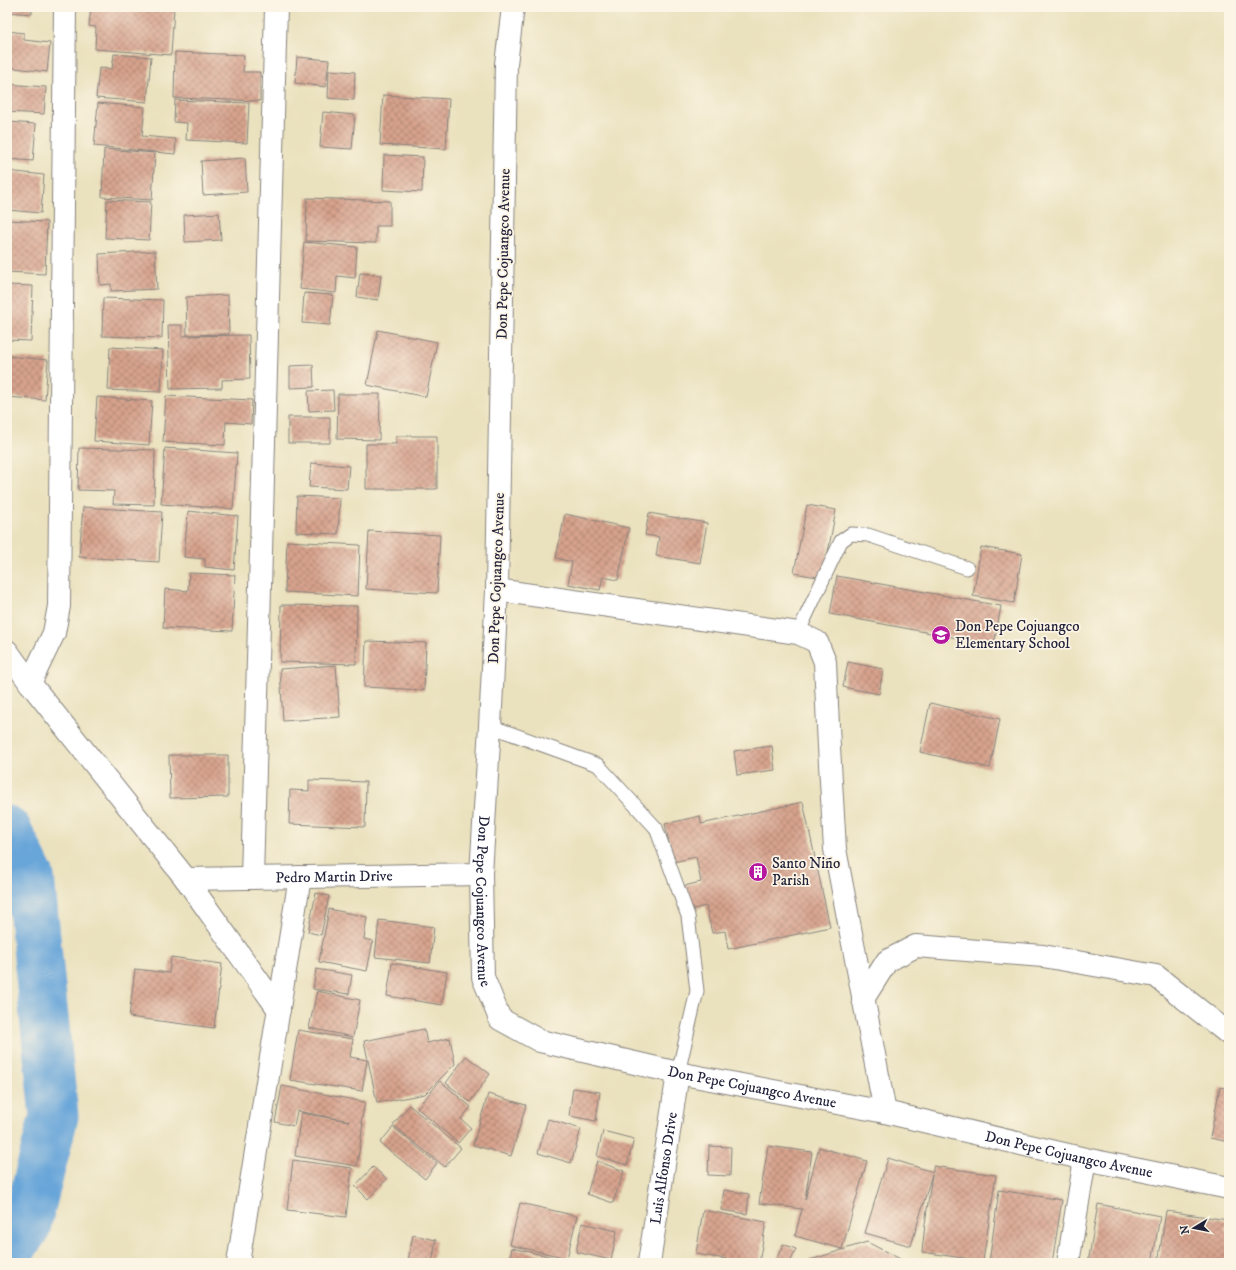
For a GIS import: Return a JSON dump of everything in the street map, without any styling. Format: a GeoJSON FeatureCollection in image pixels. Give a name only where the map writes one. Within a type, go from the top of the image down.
{"type":"FeatureCollection","features":[{"type":"Feature","properties":{"kind":"street"},"geometry":{"type":"LineString","coordinates":[[30,683],[54,633],[59,606],[65,7]]}},
{"type":"Feature","properties":{"kind":"street"},"geometry":{"type":"LineString","coordinates":[[252,878],[276,7]]}},
{"type":"Feature","properties":{"kind":"street","name":"Don Pepe Cojuangco Avenue"},"geometry":{"type":"LineString","coordinates":[[513,7],[506,64],[497,590],[481,874],[482,977],[500,1018],[540,1041],[678,1073],[885,1112],[1085,1159],[1229,1188]]}},
{"type":"Feature","properties":{"kind":"street"},"geometry":{"type":"LineString","coordinates":[[497,590],[798,632],[817,642],[825,662],[828,747],[835,849],[885,1112]]}},
{"type":"Feature","properties":{"kind":"street"},"geometry":{"type":"LineString","coordinates":[[7,651],[30,683],[186,879],[279,1010]]}},
{"type":"Feature","properties":{"kind":"street","name":"Pedro Martin Drive"},"geometry":{"type":"LineString","coordinates":[[186,879],[481,874]]}},
{"type":"Feature","properties":{"kind":"street"},"geometry":{"type":"LineString","coordinates":[[238,1263],[300,877]]}},
{"type":"Feature","properties":{"kind":"street"},"geometry":{"type":"LineString","coordinates":[[863,999],[887,961],[916,946],[1044,956],[1156,976],[1229,1034]]}},
{"type":"Feature","properties":{"kind":"street","name":"Luis Alfonso Drive"},"geometry":{"type":"LineString","coordinates":[[649,1263],[678,1073]]}},
{"type":"Feature","properties":{"kind":"street"},"geometry":{"type":"LineString","coordinates":[[1068,1263],[1085,1159]]}},
{"type":"Feature","properties":{"kind":"lane"},"geometry":{"type":"LineString","coordinates":[[798,632],[841,541],[851,534],[868,534],[967,568]]}},
{"type":"Feature","properties":{"kind":"lane"},"geometry":{"type":"LineString","coordinates":[[490,726],[598,765],[656,828],[688,916],[697,991],[678,1073]]}},
{"type":"Feature","properties":{"kind":"building"},"geometry":{"type":"Polygon","coordinates":[[[7,7],[32,7],[32,14],[7,12],[7,7]]]}},
{"type":"Feature","properties":{"kind":"building"},"geometry":{"type":"Polygon","coordinates":[[[91,7],[174,8],[171,55],[95,49],[96,27],[89,26],[91,7]]]}},
{"type":"Feature","properties":{"kind":"building"},"geometry":{"type":"Polygon","coordinates":[[[7,31],[24,33],[24,40],[50,43],[47,72],[7,67],[7,31]]]}},
{"type":"Feature","properties":{"kind":"building"},"geometry":{"type":"Polygon","coordinates":[[[175,52],[244,55],[243,72],[260,72],[260,101],[174,98],[175,52]]]}},
{"type":"Feature","properties":{"kind":"building"},"geometry":{"type":"Polygon","coordinates":[[[114,54],[151,57],[147,102],[96,98],[99,68],[112,69],[114,54]]]}},
{"type":"Feature","properties":{"kind":"building"},"geometry":{"type":"Polygon","coordinates":[[[297,57],[329,60],[326,87],[295,83],[297,57]]]}},
{"type":"Feature","properties":{"kind":"building"},"geometry":{"type":"Polygon","coordinates":[[[329,70],[355,72],[354,100],[328,98],[329,70]]]}},
{"type":"Feature","properties":{"kind":"building"},"geometry":{"type":"Polygon","coordinates":[[[7,84],[46,87],[44,114],[7,112],[7,84]]]}},
{"type":"Feature","properties":{"kind":"building"},"geometry":{"type":"Polygon","coordinates":[[[383,95],[449,99],[446,149],[380,145],[383,95]]]}},
{"type":"Feature","properties":{"kind":"building"},"geometry":{"type":"Polygon","coordinates":[[[175,100],[249,103],[247,143],[186,140],[187,123],[174,122],[175,100]]]}},
{"type":"Feature","properties":{"kind":"building"},"geometry":{"type":"Polygon","coordinates":[[[98,103],[145,107],[142,136],[176,139],[175,154],[94,146],[98,103]]]}},
{"type":"Feature","properties":{"kind":"building"},"geometry":{"type":"Polygon","coordinates":[[[323,112],[355,115],[352,149],[320,147],[323,112]]]}},
{"type":"Feature","properties":{"kind":"building"},"geometry":{"type":"Polygon","coordinates":[[[7,122],[36,124],[33,161],[7,159],[7,122]]]}},
{"type":"Feature","properties":{"kind":"building"},"geometry":{"type":"Polygon","coordinates":[[[104,149],[155,153],[152,200],[102,197],[104,149]]]}},
{"type":"Feature","properties":{"kind":"building"},"geometry":{"type":"Polygon","coordinates":[[[384,155],[423,157],[422,192],[383,190],[384,155]]]}},
{"type":"Feature","properties":{"kind":"building"},"geometry":{"type":"Polygon","coordinates":[[[245,158],[247,192],[203,195],[201,161],[245,158]]]}},
{"type":"Feature","properties":{"kind":"building"},"geometry":{"type":"Polygon","coordinates":[[[7,171],[44,175],[41,213],[7,210],[7,171]]]}},
{"type":"Feature","properties":{"kind":"building"},"geometry":{"type":"Polygon","coordinates":[[[307,198],[390,201],[390,226],[376,226],[376,243],[306,241],[307,198]]]}},
{"type":"Feature","properties":{"kind":"building"},"geometry":{"type":"Polygon","coordinates":[[[107,200],[151,202],[149,240],[105,238],[107,200]]]}},
{"type":"Feature","properties":{"kind":"building"},"geometry":{"type":"Polygon","coordinates":[[[219,213],[221,240],[185,242],[184,215],[219,213]]]}},
{"type":"Feature","properties":{"kind":"building"},"geometry":{"type":"Polygon","coordinates":[[[7,220],[47,222],[45,274],[7,272],[7,220]]]}},
{"type":"Feature","properties":{"kind":"building"},"geometry":{"type":"Polygon","coordinates":[[[304,242],[357,247],[355,278],[337,276],[336,293],[300,289],[304,242]]]}},
{"type":"Feature","properties":{"kind":"building"},"geometry":{"type":"Polygon","coordinates":[[[155,251],[157,289],[111,291],[111,284],[100,285],[99,254],[155,251]]]}},
{"type":"Feature","properties":{"kind":"building"},"geometry":{"type":"Polygon","coordinates":[[[360,273],[381,275],[378,300],[357,297],[360,273]]]}},
{"type":"Feature","properties":{"kind":"building"},"geometry":{"type":"Polygon","coordinates":[[[7,285],[33,286],[31,341],[7,340],[7,285]]]}},
{"type":"Feature","properties":{"kind":"building"},"geometry":{"type":"Polygon","coordinates":[[[304,293],[333,295],[330,325],[302,323],[304,293]]]}},
{"type":"Feature","properties":{"kind":"building"},"geometry":{"type":"Polygon","coordinates":[[[228,295],[229,334],[187,335],[186,297],[228,295]]]}},
{"type":"Feature","properties":{"kind":"building"},"geometry":{"type":"Polygon","coordinates":[[[103,298],[163,300],[162,338],[102,336],[103,298]]]}},
{"type":"Feature","properties":{"kind":"building"},"geometry":{"type":"Polygon","coordinates":[[[168,325],[182,325],[182,336],[249,335],[250,379],[222,380],[222,388],[170,389],[168,325]]]}},
{"type":"Feature","properties":{"kind":"building"},"geometry":{"type":"Polygon","coordinates":[[[378,330],[437,342],[426,397],[367,385],[378,330]]]}},
{"type":"Feature","properties":{"kind":"building"},"geometry":{"type":"Polygon","coordinates":[[[110,347],[163,350],[161,392],[108,390],[110,347]]]}},
{"type":"Feature","properties":{"kind":"building"},"geometry":{"type":"Polygon","coordinates":[[[7,356],[48,360],[45,400],[7,397],[7,356]]]}},
{"type":"Feature","properties":{"kind":"building"},"geometry":{"type":"Polygon","coordinates":[[[313,365],[314,387],[290,388],[290,366],[313,365]]]}},
{"type":"Feature","properties":{"kind":"building"},"geometry":{"type":"Polygon","coordinates":[[[333,390],[334,410],[309,411],[308,391],[333,390]]]}},
{"type":"Feature","properties":{"kind":"building"},"geometry":{"type":"Polygon","coordinates":[[[338,394],[380,394],[379,440],[337,439],[338,394]]]}},
{"type":"Feature","properties":{"kind":"building"},"geometry":{"type":"Polygon","coordinates":[[[166,396],[252,400],[251,424],[226,422],[225,445],[163,442],[166,396]]]}},
{"type":"Feature","properties":{"kind":"building"},"geometry":{"type":"Polygon","coordinates":[[[97,397],[152,401],[149,445],[94,441],[97,397]]]}},
{"type":"Feature","properties":{"kind":"building"},"geometry":{"type":"Polygon","coordinates":[[[288,417],[330,417],[330,443],[288,443],[288,417]]]}},
{"type":"Feature","properties":{"kind":"building"},"geometry":{"type":"Polygon","coordinates":[[[396,436],[437,436],[437,489],[366,489],[366,444],[396,444],[396,436]]]}},
{"type":"Feature","properties":{"kind":"building"},"geometry":{"type":"Polygon","coordinates":[[[79,448],[155,450],[154,505],[113,504],[114,491],[78,490],[79,448]]]}},
{"type":"Feature","properties":{"kind":"building"},"geometry":{"type":"Polygon","coordinates":[[[165,448],[237,453],[233,509],[161,504],[165,448]]]}},
{"type":"Feature","properties":{"kind":"building"},"geometry":{"type":"Polygon","coordinates":[[[311,463],[349,466],[347,489],[309,487],[311,463]]]}},
{"type":"Feature","properties":{"kind":"building"},"geometry":{"type":"Polygon","coordinates":[[[297,496],[340,498],[338,534],[296,532],[297,496]]]}},
{"type":"Feature","properties":{"kind":"building"},"geometry":{"type":"Polygon","coordinates":[[[807,505],[836,510],[823,578],[794,573],[807,505]]]}},
{"type":"Feature","properties":{"kind":"building"},"geometry":{"type":"Polygon","coordinates":[[[83,507],[162,512],[159,562],[79,557],[83,507]]]}},
{"type":"Feature","properties":{"kind":"building"},"geometry":{"type":"Polygon","coordinates":[[[188,511],[238,516],[234,570],[205,567],[205,559],[184,557],[188,511]]]}},
{"type":"Feature","properties":{"kind":"building"},"geometry":{"type":"Polygon","coordinates":[[[649,513],[707,523],[700,563],[656,556],[659,537],[645,535],[649,513]]]}},
{"type":"Feature","properties":{"kind":"building"},"geometry":{"type":"Polygon","coordinates":[[[565,514],[629,528],[618,580],[603,577],[600,590],[568,584],[572,562],[556,558],[565,514]]]}},
{"type":"Feature","properties":{"kind":"building"},"geometry":{"type":"Polygon","coordinates":[[[369,531],[440,535],[437,593],[366,589],[369,531]]]}},
{"type":"Feature","properties":{"kind":"building"},"geometry":{"type":"Polygon","coordinates":[[[287,541],[360,545],[358,596],[285,592],[287,541]]]}},
{"type":"Feature","properties":{"kind":"building"},"geometry":{"type":"Polygon","coordinates":[[[981,547],[1022,554],[1014,603],[973,596],[981,547]]]}},
{"type":"Feature","properties":{"kind":"building"},"geometry":{"type":"Polygon","coordinates":[[[189,573],[235,575],[232,631],[163,628],[165,589],[188,591],[189,573]]]}},
{"type":"Feature","properties":{"kind":"building"},"geometry":{"type":"Polygon","coordinates":[[[837,576],[1001,606],[994,645],[830,614],[837,576]]]}},
{"type":"Feature","properties":{"kind":"building"},"geometry":{"type":"Polygon","coordinates":[[[281,605],[357,606],[356,664],[280,662],[281,605]]]}},
{"type":"Feature","properties":{"kind":"building"},"geometry":{"type":"Polygon","coordinates":[[[366,641],[426,643],[424,690],[364,687],[366,641]]]}},
{"type":"Feature","properties":{"kind":"building"},"geometry":{"type":"Polygon","coordinates":[[[848,662],[883,669],[879,694],[843,687],[848,662]]]}},
{"type":"Feature","properties":{"kind":"building"},"geometry":{"type":"Polygon","coordinates":[[[336,665],[340,717],[283,721],[280,669],[336,665]]]}},
{"type":"Feature","properties":{"kind":"building"},"geometry":{"type":"Polygon","coordinates":[[[930,703],[1000,719],[990,768],[920,752],[930,703]]]}},
{"type":"Feature","properties":{"kind":"building"},"geometry":{"type":"Polygon","coordinates":[[[772,746],[775,770],[737,775],[734,751],[772,746]]]}},
{"type":"Feature","properties":{"kind":"building"},"geometry":{"type":"Polygon","coordinates":[[[169,755],[228,755],[228,797],[170,798],[169,755]]]}},
{"type":"Feature","properties":{"kind":"building"},"geometry":{"type":"Polygon","coordinates":[[[309,780],[366,782],[365,827],[289,824],[290,790],[309,791],[309,780]]]}},
{"type":"Feature","properties":{"kind":"building","name":"Santo Niño Parish"},"geometry":{"type":"Polygon","coordinates":[[[803,802],[830,927],[728,949],[725,931],[712,933],[706,906],[689,910],[684,886],[701,882],[696,857],[673,862],[665,824],[700,816],[701,824],[803,802]]]}},
{"type":"Feature","properties":{"kind":"building"},"geometry":{"type":"Polygon","coordinates":[[[316,893],[329,896],[321,935],[308,932],[316,893]]]}},
{"type":"Feature","properties":{"kind":"building"},"geometry":{"type":"Polygon","coordinates":[[[329,909],[367,917],[364,939],[373,941],[367,971],[319,962],[329,909]]]}},
{"type":"Feature","properties":{"kind":"building"},"geometry":{"type":"Polygon","coordinates":[[[379,920],[434,927],[430,963],[375,957],[379,920]]]}},
{"type":"Feature","properties":{"kind":"building"},"geometry":{"type":"Polygon","coordinates":[[[171,957],[222,964],[214,1028],[129,1017],[135,969],[169,973],[171,957]]]}},
{"type":"Feature","properties":{"kind":"building"},"geometry":{"type":"Polygon","coordinates":[[[392,963],[447,972],[442,1005],[387,996],[392,963]]]}},
{"type":"Feature","properties":{"kind":"building"},"geometry":{"type":"Polygon","coordinates":[[[316,969],[352,975],[349,994],[313,989],[316,969]]]}},
{"type":"Feature","properties":{"kind":"building"},"geometry":{"type":"Polygon","coordinates":[[[317,991],[360,1000],[353,1037],[309,1028],[317,991]]]}},
{"type":"Feature","properties":{"kind":"building"},"geometry":{"type":"Polygon","coordinates":[[[424,1029],[427,1043],[450,1038],[455,1064],[425,1094],[377,1103],[364,1041],[424,1029]]]}},
{"type":"Feature","properties":{"kind":"building"},"geometry":{"type":"Polygon","coordinates":[[[298,1030],[353,1039],[350,1057],[367,1060],[362,1091],[290,1080],[298,1030]]]}},
{"type":"Feature","properties":{"kind":"building"},"geometry":{"type":"Polygon","coordinates":[[[466,1056],[490,1074],[470,1102],[446,1083],[466,1056]]]}},
{"type":"Feature","properties":{"kind":"building"},"geometry":{"type":"Polygon","coordinates":[[[440,1081],[471,1107],[461,1119],[471,1128],[458,1143],[417,1108],[440,1081]]]}},
{"type":"Feature","properties":{"kind":"building"},"geometry":{"type":"Polygon","coordinates":[[[282,1086],[365,1102],[361,1123],[363,1123],[357,1166],[295,1156],[301,1113],[349,1121],[297,1111],[294,1126],[275,1122],[282,1086]]]}},
{"type":"Feature","properties":{"kind":"building"},"geometry":{"type":"Polygon","coordinates":[[[1220,1087],[1229,1089],[1229,1142],[1210,1138],[1220,1087]]]}},
{"type":"Feature","properties":{"kind":"building"},"geometry":{"type":"Polygon","coordinates":[[[573,1088],[600,1092],[596,1121],[569,1116],[573,1088]]]}},
{"type":"Feature","properties":{"kind":"building"},"geometry":{"type":"Polygon","coordinates":[[[488,1094],[526,1105],[511,1156],[473,1145],[488,1094]]]}},
{"type":"Feature","properties":{"kind":"building"},"geometry":{"type":"Polygon","coordinates":[[[409,1105],[461,1148],[445,1167],[393,1125],[409,1105]]]}},
{"type":"Feature","properties":{"kind":"building"},"geometry":{"type":"Polygon","coordinates":[[[548,1119],[581,1129],[571,1163],[538,1153],[548,1119]]]}},
{"type":"Feature","properties":{"kind":"building"},"geometry":{"type":"Polygon","coordinates":[[[393,1127],[437,1163],[425,1179],[380,1143],[393,1127]]]}},
{"type":"Feature","properties":{"kind":"building"},"geometry":{"type":"Polygon","coordinates":[[[603,1131],[634,1139],[627,1165],[597,1156],[603,1131]]]}},
{"type":"Feature","properties":{"kind":"building"},"geometry":{"type":"Polygon","coordinates":[[[709,1146],[731,1147],[730,1176],[708,1175],[709,1146]]]}},
{"type":"Feature","properties":{"kind":"building"},"geometry":{"type":"Polygon","coordinates":[[[768,1146],[812,1152],[805,1200],[819,1147],[867,1161],[842,1249],[795,1236],[802,1209],[759,1203],[768,1146]]]}},
{"type":"Feature","properties":{"kind":"building"},"geometry":{"type":"Polygon","coordinates":[[[888,1158],[933,1172],[933,1166],[996,1175],[983,1261],[922,1252],[932,1174],[911,1246],[865,1233],[888,1158]]]}},
{"type":"Feature","properties":{"kind":"building"},"geometry":{"type":"Polygon","coordinates":[[[293,1160],[352,1168],[346,1217],[287,1210],[293,1160]]]}},
{"type":"Feature","properties":{"kind":"building"},"geometry":{"type":"Polygon","coordinates":[[[597,1161],[624,1171],[613,1203],[587,1194],[597,1161]]]}},
{"type":"Feature","properties":{"kind":"building"},"geometry":{"type":"Polygon","coordinates":[[[373,1167],[387,1179],[368,1199],[355,1186],[373,1167]]]}},
{"type":"Feature","properties":{"kind":"building"},"geometry":{"type":"Polygon","coordinates":[[[724,1190],[749,1194],[747,1214],[721,1210],[724,1190]]]}},
{"type":"Feature","properties":{"kind":"building"},"geometry":{"type":"Polygon","coordinates":[[[999,1190],[1062,1200],[1052,1263],[989,1263],[999,1190]]]}},
{"type":"Feature","properties":{"kind":"building"},"geometry":{"type":"Polygon","coordinates":[[[520,1203],[577,1216],[567,1258],[510,1245],[520,1203]]]}},
{"type":"Feature","properties":{"kind":"building"},"geometry":{"type":"Polygon","coordinates":[[[1098,1204],[1160,1216],[1152,1263],[1088,1263],[1098,1204]]]}},
{"type":"Feature","properties":{"kind":"building"},"geometry":{"type":"Polygon","coordinates":[[[703,1210],[766,1222],[759,1263],[749,1263],[696,1254],[703,1210]]]}},
{"type":"Feature","properties":{"kind":"building"},"geometry":{"type":"Polygon","coordinates":[[[1166,1211],[1228,1220],[1225,1231],[1229,1232],[1229,1263],[1158,1263],[1166,1211]]]}},
{"type":"Feature","properties":{"kind":"building"},"geometry":{"type":"Polygon","coordinates":[[[582,1223],[617,1231],[611,1260],[576,1252],[582,1223]]]}},
{"type":"Feature","properties":{"kind":"building"},"geometry":{"type":"Polygon","coordinates":[[[413,1235],[436,1240],[432,1263],[408,1260],[413,1235]]]}},
{"type":"Feature","properties":{"kind":"building"},"geometry":{"type":"Polygon","coordinates":[[[867,1242],[908,1263],[801,1263],[867,1242]]]}},
{"type":"Feature","properties":{"kind":"building"},"geometry":{"type":"Polygon","coordinates":[[[783,1244],[796,1249],[790,1263],[775,1263],[783,1244]]]}},
{"type":"Feature","properties":{"kind":"building"},"geometry":{"type":"Polygon","coordinates":[[[512,1248],[552,1257],[551,1263],[509,1263],[512,1248]]]}},
{"type":"Feature","properties":{"kind":"waterway"},"geometry":{"type":"LineString","coordinates":[[7,830],[30,877],[54,1116],[26,1227],[7,1254]]}},
{"type":"Feature","properties":{"kind":"place","name":"Don Pepe Cojuangco Elementary School"},"geometry":{"type":"Point","coordinates":[941,635]}},
{"type":"Feature","properties":{"kind":"place","name":"Santo Niño Parish"},"geometry":{"type":"Point","coordinates":[758,872]}}]}
